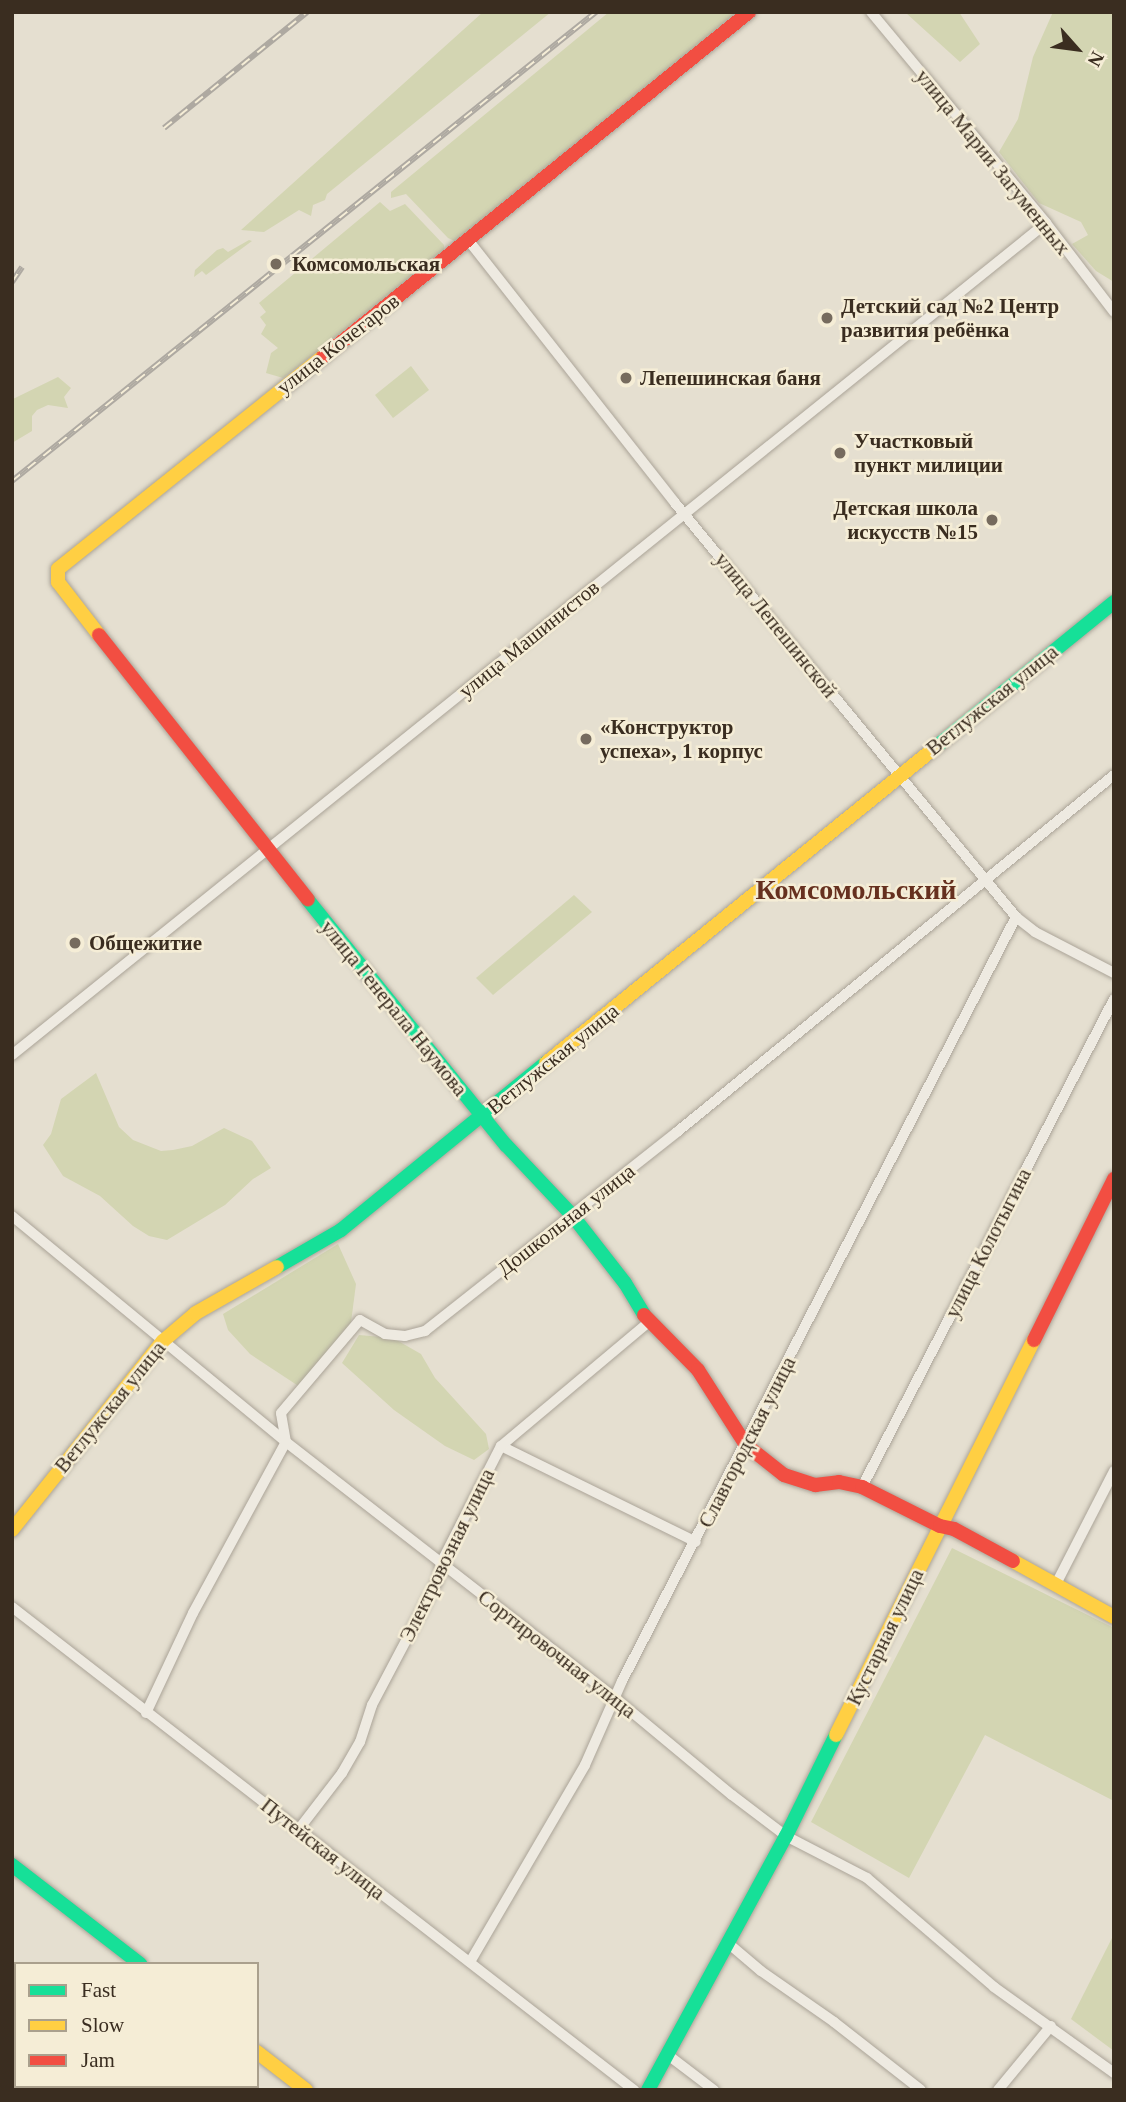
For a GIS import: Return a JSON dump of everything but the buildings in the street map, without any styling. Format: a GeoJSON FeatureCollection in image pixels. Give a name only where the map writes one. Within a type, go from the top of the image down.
{"type":"FeatureCollection","features":[{"type":"Feature","properties":{"kind":"street","name":"улица Кочегаров"},"geometry":{"type":"LineString","coordinates":[[58,569],[469,242],[749,12]]}},
{"type":"Feature","properties":{"kind":"street","name":"улица Марии Загуменных"},"geometry":{"type":"LineString","coordinates":[[871,12],[1046,223],[1114,312]]}},
{"type":"Feature","properties":{"kind":"street","name":"улица Машинистов"},"geometry":{"type":"LineString","coordinates":[[12,1055],[1046,223]]}},
{"type":"Feature","properties":{"kind":"street","name":"улица Лепешинской"},"geometry":{"type":"LineString","coordinates":[[469,242],[685,514],[1016,917],[1035,932],[1114,973]]}},
{"type":"Feature","properties":{"kind":"street","name":"улица Генерала Наумова"},"geometry":{"type":"LineString","coordinates":[[58,569],[58,582],[268,851],[482,1117],[572,1215],[625,1283],[649,1322],[698,1370],[746,1445],[784,1475],[815,1485],[839,1482],[862,1488],[940,1526],[954,1529],[1114,1617]]}},
{"type":"Feature","properties":{"kind":"street","name":"Ветлужская улица"},"geometry":{"type":"LineString","coordinates":[[12,1530],[163,1341],[196,1313],[341,1230],[1114,602]]}},
{"type":"Feature","properties":{"kind":"street","name":"Дошкольная улица"},"geometry":{"type":"LineString","coordinates":[[286,1442],[281,1413],[360,1320],[385,1334],[405,1336],[425,1332],[1114,775]]}},
{"type":"Feature","properties":{"kind":"street","name":"Славгородская улица"},"geometry":{"type":"LineString","coordinates":[[470,1962],[585,1765],[615,1698],[1016,917]]}},
{"type":"Feature","properties":{"kind":"street","name":"улица Колотыгина"},"geometry":{"type":"LineString","coordinates":[[862,1488],[1114,999]]}},
{"type":"Feature","properties":{"kind":"street","name":"Кустарная улица"},"geometry":{"type":"LineString","coordinates":[[648,2090],[786,1836],[1113,1181]]}},
{"type":"Feature","properties":{"kind":"street","name":"Сортировочная улица"},"geometry":{"type":"LineString","coordinates":[[12,1216],[286,1442],[615,1698],[732,1795],[786,1836],[867,1878],[994,1987],[1114,2073]]}},
{"type":"Feature","properties":{"kind":"street","name":"Электровозная улица"},"geometry":{"type":"LineString","coordinates":[[299,1829],[342,1773],[360,1742],[372,1705],[438,1580],[441,1563],[500,1446],[649,1322]]}},
{"type":"Feature","properties":{"kind":"street"},"geometry":{"type":"LineString","coordinates":[[146,1713],[193,1613],[286,1442]]}},
{"type":"Feature","properties":{"kind":"street"},"geometry":{"type":"LineString","coordinates":[[500,1446],[696,1542]]}},
{"type":"Feature","properties":{"kind":"street"},"geometry":{"type":"LineString","coordinates":[[1056,1584],[1114,1471]]}},
{"type":"Feature","properties":{"kind":"street","name":"Путейская улица"},"geometry":{"type":"LineString","coordinates":[[12,1607],[634,2090]]}},
{"type":"Feature","properties":{"kind":"street"},"geometry":{"type":"LineString","coordinates":[[12,1865],[137,1962]]}},
{"type":"Feature","properties":{"kind":"street"},"geometry":{"type":"LineString","coordinates":[[728,1943],[761,1971],[834,2022],[921,2090]]}},
{"type":"Feature","properties":{"kind":"street"},"geometry":{"type":"LineString","coordinates":[[998,2090],[1051,2026]]}},
{"type":"Feature","properties":{"kind":"street"},"geometry":{"type":"LineString","coordinates":[[259,2054],[306,2090]]}},
{"type":"Feature","properties":{"kind":"street"},"geometry":{"type":"LineString","coordinates":[[668,2055],[714,2090]]}},
{"type":"Feature","properties":{"kind":"green space"},"geometry":{"type":"Polygon","coordinates":[[[483,12],[551,12],[327,194],[325,200],[313,205],[311,216],[299,210],[264,232],[241,230],[483,12]]]}},
{"type":"Feature","properties":{"kind":"green space"},"geometry":{"type":"Polygon","coordinates":[[[609,12],[737,12],[463,241],[457,242],[448,238],[406,194],[391,198],[391,192],[609,12]]]}},
{"type":"Feature","properties":{"kind":"green space"},"geometry":{"type":"Polygon","coordinates":[[[896,12],[959,12],[980,44],[960,62],[906,13],[896,12]]]}},
{"type":"Feature","properties":{"kind":"green space"},"geometry":{"type":"Polygon","coordinates":[[[1053,12],[1114,12],[1114,282],[1096,271],[1072,244],[1088,235],[1081,222],[1039,203],[999,152],[1018,119],[1033,57],[1053,12]]]}},
{"type":"Feature","properties":{"kind":"green space"},"geometry":{"type":"Polygon","coordinates":[[[380,202],[390,211],[405,204],[444,245],[444,254],[283,378],[266,373],[271,353],[278,348],[261,334],[266,325],[260,317],[266,312],[259,303],[380,202]]]}},
{"type":"Feature","properties":{"kind":"green space"},"geometry":{"type":"Polygon","coordinates":[[[249,240],[252,241],[206,275],[202,271],[194,277],[195,270],[217,250],[223,248],[228,252],[249,240]]]}},
{"type":"Feature","properties":{"kind":"green space"},"geometry":{"type":"Polygon","coordinates":[[[411,366],[429,390],[393,418],[375,395],[411,366]]]}},
{"type":"Feature","properties":{"kind":"green space"},"geometry":{"type":"Polygon","coordinates":[[[58,377],[71,388],[64,397],[68,408],[48,405],[37,410],[32,416],[32,431],[12,443],[13,399],[58,377]]]}},
{"type":"Feature","properties":{"kind":"green space"},"geometry":{"type":"Polygon","coordinates":[[[574,895],[592,912],[493,995],[476,978],[574,895]]]}},
{"type":"Feature","properties":{"kind":"green space"},"geometry":{"type":"Polygon","coordinates":[[[96,1073],[119,1127],[133,1140],[161,1151],[173,1150],[192,1146],[224,1128],[252,1141],[271,1168],[253,1179],[225,1205],[167,1240],[149,1236],[133,1226],[100,1196],[63,1176],[43,1145],[51,1134],[61,1099],[96,1073]]]}},
{"type":"Feature","properties":{"kind":"green space"},"geometry":{"type":"Polygon","coordinates":[[[338,1244],[356,1284],[350,1330],[303,1389],[250,1354],[228,1330],[223,1314],[338,1244]]]}},
{"type":"Feature","properties":{"kind":"green space"},"geometry":{"type":"Polygon","coordinates":[[[359,1335],[393,1338],[421,1354],[435,1378],[486,1434],[489,1449],[474,1460],[445,1446],[394,1410],[342,1363],[359,1335]]]}},
{"type":"Feature","properties":{"kind":"green space"},"geometry":{"type":"Polygon","coordinates":[[[952,1548],[1114,1628],[1114,1801],[985,1735],[909,1878],[811,1822],[952,1548]]]}},
{"type":"Feature","properties":{"kind":"green space"},"geometry":{"type":"Polygon","coordinates":[[[1114,1934],[1114,2051],[1071,2019],[1114,1934]]]}},
{"type":"Feature","properties":{"kind":"green space"},"geometry":{"type":"Polygon","coordinates":[[[12,2030],[14,2088],[100,2090],[12,2090],[12,2030]]]}},
{"type":"Feature","properties":{"kind":"railway"},"geometry":{"type":"LineString","coordinates":[[164,128],[307,12]]}},
{"type":"Feature","properties":{"kind":"railway"},"geometry":{"type":"LineString","coordinates":[[12,481],[596,12]]}},
{"type":"Feature","properties":{"kind":"railway"},"geometry":{"type":"LineString","coordinates":[[12,282],[22,267]]}},
{"type":"Feature","properties":{"kind":"traffic: fast"},"geometry":{"type":"LineString","coordinates":[[937,746],[1114,602]]}},
{"type":"Feature","properties":{"kind":"traffic: fast"},"geometry":{"type":"LineString","coordinates":[[308,900],[506,1145],[572,1215],[625,1283],[644,1315]]}},
{"type":"Feature","properties":{"kind":"traffic: fast"},"geometry":{"type":"LineString","coordinates":[[277,1267],[341,1230],[546,1063]]}},
{"type":"Feature","properties":{"kind":"traffic: fast"},"geometry":{"type":"LineString","coordinates":[[648,2090],[786,1836],[836,1735]]}},
{"type":"Feature","properties":{"kind":"traffic: fast"},"geometry":{"type":"LineString","coordinates":[[12,1865],[137,1962]]}},
{"type":"Feature","properties":{"kind":"traffic: slow"},"geometry":{"type":"LineString","coordinates":[[99,635],[58,582],[58,569],[323,357]]}},
{"type":"Feature","properties":{"kind":"traffic: slow"},"geometry":{"type":"LineString","coordinates":[[546,1063],[937,746]]}},
{"type":"Feature","properties":{"kind":"traffic: slow"},"geometry":{"type":"LineString","coordinates":[[12,1530],[163,1341],[196,1313],[277,1267]]}},
{"type":"Feature","properties":{"kind":"traffic: slow"},"geometry":{"type":"LineString","coordinates":[[836,1735],[1034,1340]]}},
{"type":"Feature","properties":{"kind":"traffic: slow"},"geometry":{"type":"LineString","coordinates":[[1013,1561],[1114,1617]]}},
{"type":"Feature","properties":{"kind":"traffic: slow"},"geometry":{"type":"LineString","coordinates":[[259,2054],[306,2090]]}},
{"type":"Feature","properties":{"kind":"traffic: jam"},"geometry":{"type":"LineString","coordinates":[[323,357],[749,12]]}},
{"type":"Feature","properties":{"kind":"traffic: jam"},"geometry":{"type":"LineString","coordinates":[[99,635],[308,900]]}},
{"type":"Feature","properties":{"kind":"traffic: jam"},"geometry":{"type":"LineString","coordinates":[[1034,1340],[1114,1179]]}},
{"type":"Feature","properties":{"kind":"traffic: jam"},"geometry":{"type":"LineString","coordinates":[[644,1315],[698,1370],[746,1445],[784,1475],[815,1485],[839,1482],[862,1487],[940,1526],[954,1529],[1013,1561]]}},
{"type":"Feature","properties":{"kind":"place","name":"Комсомольская"},"geometry":{"type":"Point","coordinates":[276,264]}},
{"type":"Feature","properties":{"kind":"place","name":"Детский сад №2 Центр развития ребёнка"},"geometry":{"type":"Point","coordinates":[827,318]}},
{"type":"Feature","properties":{"kind":"place","name":"Лепешинская баня"},"geometry":{"type":"Point","coordinates":[626,378]}},
{"type":"Feature","properties":{"kind":"place","name":"Участковый пункт милиции"},"geometry":{"type":"Point","coordinates":[840,453]}},
{"type":"Feature","properties":{"kind":"place","name":"Детская школа искусств №15"},"geometry":{"type":"Point","coordinates":[992,520]}},
{"type":"Feature","properties":{"kind":"place","name":"«Конструктор успеха», 1 корпус"},"geometry":{"type":"Point","coordinates":[586,739]}},
{"type":"Feature","properties":{"kind":"place","name":"Общежитие"},"geometry":{"type":"Point","coordinates":[75,943]}},
{"type":"Feature","properties":{"kind":"district","name":"Комсомольский"},"geometry":{"type":"Point","coordinates":[856,890]}}]}
